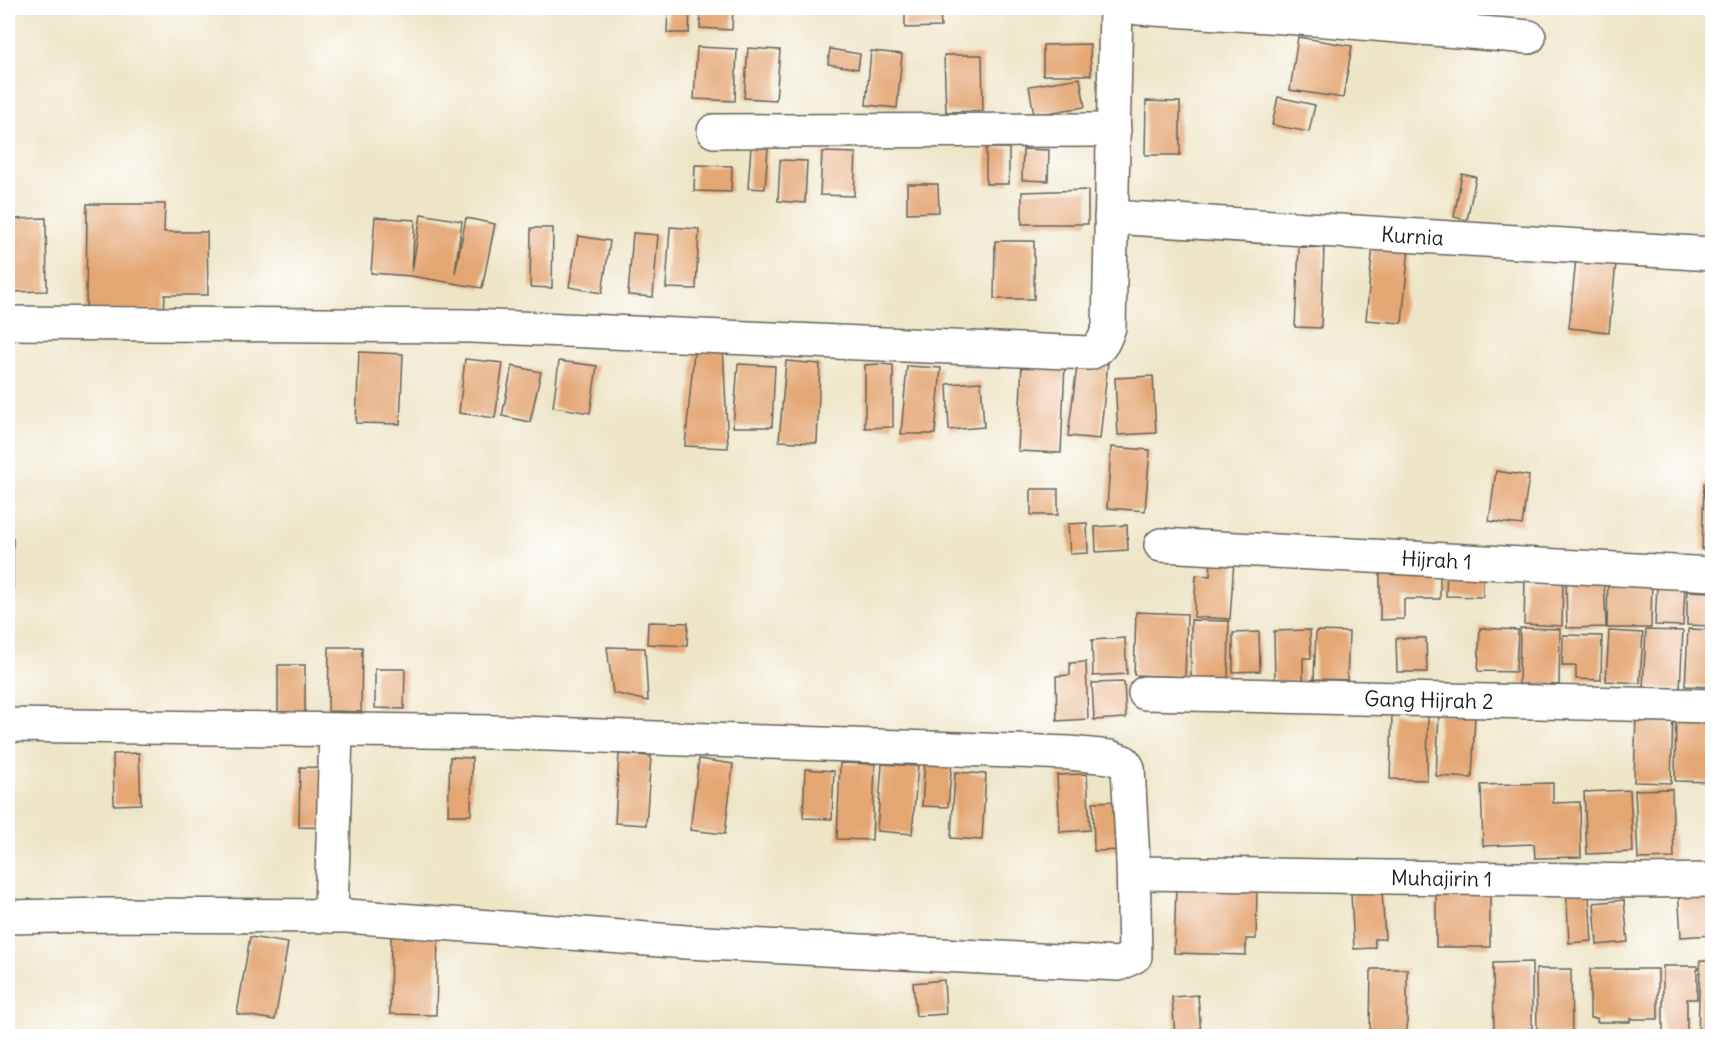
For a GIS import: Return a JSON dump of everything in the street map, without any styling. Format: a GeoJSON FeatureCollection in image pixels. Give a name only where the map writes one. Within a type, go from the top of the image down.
{"type":"FeatureCollection","features":[{"type":"Feature","properties":{"kind":"street"},"geometry":{"type":"LineString","coordinates":[[8,323],[471,326],[1090,353],[1098,350],[1104,342],[1109,327],[1116,8]]}},
{"type":"Feature","properties":{"kind":"street"},"geometry":{"type":"LineString","coordinates":[[1138,8],[1314,19],[1529,37]]}},
{"type":"Feature","properties":{"kind":"street"},"geometry":{"type":"LineString","coordinates":[[714,131],[1114,130]]}},
{"type":"Feature","properties":{"kind":"street","name":"Kurnia"},"geometry":{"type":"LineString","coordinates":[[1110,217],[1713,254]]}},
{"type":"Feature","properties":{"kind":"street","name":"Hijrah 1"},"geometry":{"type":"LineString","coordinates":[[1161,545],[1713,574]]}},
{"type":"Feature","properties":{"kind":"street","name":"Gang Hijrah 2"},"geometry":{"type":"LineString","coordinates":[[1145,693],[1713,706]]}},
{"type":"Feature","properties":{"kind":"street"},"geometry":{"type":"LineString","coordinates":[[8,725],[493,732],[1068,753],[1110,757],[1124,762],[1128,768],[1136,956],[1119,964],[686,942],[330,916],[8,917]]}},
{"type":"Feature","properties":{"kind":"street"},"geometry":{"type":"LineString","coordinates":[[330,916],[336,730]]}},
{"type":"Feature","properties":{"kind":"street","name":"Muhajirin 1"},"geometry":{"type":"LineString","coordinates":[[1133,860],[1136,869],[1143,873],[1170,874],[1713,880]]}},
{"type":"Feature","properties":{"kind":"building"},"geometry":{"type":"Polygon","coordinates":[[[471,8],[498,8],[498,12],[471,13],[471,8]]]}},
{"type":"Feature","properties":{"kind":"building"},"geometry":{"type":"Polygon","coordinates":[[[668,8],[690,8],[689,33],[667,33],[668,8]]]}},
{"type":"Feature","properties":{"kind":"building"},"geometry":{"type":"Polygon","coordinates":[[[701,8],[733,8],[732,30],[700,28],[701,8]]]}},
{"type":"Feature","properties":{"kind":"building"},"geometry":{"type":"Polygon","coordinates":[[[905,8],[940,8],[941,27],[905,28],[905,8]]]}},
{"type":"Feature","properties":{"kind":"building"},"geometry":{"type":"Polygon","coordinates":[[[1298,37],[1352,46],[1343,98],[1290,90],[1298,37]]]}},
{"type":"Feature","properties":{"kind":"building"},"geometry":{"type":"Polygon","coordinates":[[[1090,44],[1091,75],[1043,75],[1043,45],[1090,44]]]}},
{"type":"Feature","properties":{"kind":"building"},"geometry":{"type":"Polygon","coordinates":[[[697,47],[737,49],[735,101],[694,99],[697,47]]]}},
{"type":"Feature","properties":{"kind":"building"},"geometry":{"type":"Polygon","coordinates":[[[748,48],[780,50],[776,100],[744,98],[748,48]]]}},
{"type":"Feature","properties":{"kind":"building"},"geometry":{"type":"Polygon","coordinates":[[[830,49],[860,54],[858,69],[828,64],[830,49]]]}},
{"type":"Feature","properties":{"kind":"building"},"geometry":{"type":"Polygon","coordinates":[[[871,51],[902,54],[897,108],[866,105],[871,51]]]}},
{"type":"Feature","properties":{"kind":"building"},"geometry":{"type":"Polygon","coordinates":[[[944,55],[982,55],[983,111],[946,112],[944,55]]]}},
{"type":"Feature","properties":{"kind":"building"},"geometry":{"type":"Polygon","coordinates":[[[1080,78],[1085,107],[1034,115],[1029,86],[1080,78]]]}},
{"type":"Feature","properties":{"kind":"building"},"geometry":{"type":"Polygon","coordinates":[[[1278,97],[1315,105],[1309,132],[1272,125],[1278,97]]]}},
{"type":"Feature","properties":{"kind":"building"},"geometry":{"type":"Polygon","coordinates":[[[1146,101],[1180,102],[1180,155],[1145,155],[1146,101]]]}},
{"type":"Feature","properties":{"kind":"building"},"geometry":{"type":"Polygon","coordinates":[[[751,147],[768,148],[765,189],[748,188],[751,147]]]}},
{"type":"Feature","properties":{"kind":"building"},"geometry":{"type":"Polygon","coordinates":[[[986,148],[1009,148],[1009,184],[986,184],[986,148]]]}},
{"type":"Feature","properties":{"kind":"building"},"geometry":{"type":"Polygon","coordinates":[[[1023,149],[1049,150],[1048,181],[1022,180],[1023,149]]]}},
{"type":"Feature","properties":{"kind":"building"},"geometry":{"type":"Polygon","coordinates":[[[822,152],[856,153],[854,196],[820,195],[822,152]]]}},
{"type":"Feature","properties":{"kind":"building"},"geometry":{"type":"Polygon","coordinates":[[[780,160],[807,161],[805,203],[778,201],[780,160]]]}},
{"type":"Feature","properties":{"kind":"building"},"geometry":{"type":"Polygon","coordinates":[[[695,165],[732,166],[731,192],[694,191],[695,165]]]}},
{"type":"Feature","properties":{"kind":"building"},"geometry":{"type":"Polygon","coordinates":[[[1462,174],[1476,177],[1467,220],[1454,217],[1462,174]]]}},
{"type":"Feature","properties":{"kind":"building"},"geometry":{"type":"Polygon","coordinates":[[[907,184],[938,184],[939,212],[907,213],[907,184]]]}},
{"type":"Feature","properties":{"kind":"building"},"geometry":{"type":"Polygon","coordinates":[[[1088,190],[1088,224],[1022,224],[1022,192],[1088,190]]]}},
{"type":"Feature","properties":{"kind":"building"},"geometry":{"type":"Polygon","coordinates":[[[87,204],[165,204],[164,232],[207,232],[208,295],[165,295],[164,311],[86,310],[87,204]]]}},
{"type":"Feature","properties":{"kind":"building"},"geometry":{"type":"Polygon","coordinates":[[[421,214],[462,221],[455,273],[466,218],[495,224],[482,288],[411,276],[371,273],[375,217],[415,220],[412,272],[421,214]]]}},
{"type":"Feature","properties":{"kind":"building"},"geometry":{"type":"Polygon","coordinates":[[[46,218],[47,291],[8,292],[8,219],[46,218]]]}},
{"type":"Feature","properties":{"kind":"building"},"geometry":{"type":"Polygon","coordinates":[[[670,227],[699,229],[696,289],[666,288],[670,227]]]}},
{"type":"Feature","properties":{"kind":"building"},"geometry":{"type":"Polygon","coordinates":[[[531,228],[553,228],[552,288],[530,287],[531,228]]]}},
{"type":"Feature","properties":{"kind":"building"},"geometry":{"type":"Polygon","coordinates":[[[633,233],[658,235],[653,297],[628,295],[633,233]]]}},
{"type":"Feature","properties":{"kind":"building"},"geometry":{"type":"Polygon","coordinates":[[[578,236],[610,241],[602,293],[569,287],[578,236]]]}},
{"type":"Feature","properties":{"kind":"building"},"geometry":{"type":"Polygon","coordinates":[[[995,241],[1034,241],[1034,299],[994,299],[995,241]]]}},
{"type":"Feature","properties":{"kind":"building"},"geometry":{"type":"Polygon","coordinates":[[[1373,244],[1409,247],[1402,323],[1366,320],[1373,244]]]}},
{"type":"Feature","properties":{"kind":"building"},"geometry":{"type":"Polygon","coordinates":[[[1299,247],[1324,248],[1321,328],[1295,327],[1299,247]]]}},
{"type":"Feature","properties":{"kind":"building"},"geometry":{"type":"Polygon","coordinates":[[[1576,259],[1616,263],[1609,332],[1569,328],[1576,259]]]}},
{"type":"Feature","properties":{"kind":"building"},"geometry":{"type":"Polygon","coordinates":[[[695,342],[723,345],[728,448],[685,446],[695,342]]]}},
{"type":"Feature","properties":{"kind":"building"},"geometry":{"type":"Polygon","coordinates":[[[359,352],[403,354],[400,424],[356,423],[359,352]]]}},
{"type":"Feature","properties":{"kind":"building"},"geometry":{"type":"Polygon","coordinates":[[[1078,358],[1108,362],[1100,439],[1068,436],[1078,358]]]}},
{"type":"Feature","properties":{"kind":"building"},"geometry":{"type":"Polygon","coordinates":[[[465,359],[503,363],[495,418],[459,413],[465,359]]]}},
{"type":"Feature","properties":{"kind":"building"},"geometry":{"type":"Polygon","coordinates":[[[559,361],[597,366],[590,413],[553,407],[559,361]]]}},
{"type":"Feature","properties":{"kind":"building"},"geometry":{"type":"Polygon","coordinates":[[[786,361],[820,364],[817,443],[779,441],[786,361]]]}},
{"type":"Feature","properties":{"kind":"building"},"geometry":{"type":"Polygon","coordinates":[[[1022,362],[1065,364],[1061,453],[1018,451],[1022,362]]]}},
{"type":"Feature","properties":{"kind":"building"},"geometry":{"type":"Polygon","coordinates":[[[738,364],[775,366],[772,427],[733,427],[738,364]]]}},
{"type":"Feature","properties":{"kind":"building"},"geometry":{"type":"Polygon","coordinates":[[[865,365],[893,365],[893,427],[865,428],[865,365]]]}},
{"type":"Feature","properties":{"kind":"building"},"geometry":{"type":"Polygon","coordinates":[[[512,366],[541,372],[530,422],[502,416],[512,366]]]}},
{"type":"Feature","properties":{"kind":"building"},"geometry":{"type":"Polygon","coordinates":[[[907,366],[941,368],[935,434],[901,434],[907,366]]]}},
{"type":"Feature","properties":{"kind":"building"},"geometry":{"type":"Polygon","coordinates":[[[1153,376],[1156,433],[1118,435],[1115,378],[1153,376]]]}},
{"type":"Feature","properties":{"kind":"building"},"geometry":{"type":"Polygon","coordinates":[[[981,382],[984,427],[949,430],[947,384],[981,382]]]}},
{"type":"Feature","properties":{"kind":"building"},"geometry":{"type":"Polygon","coordinates":[[[1111,447],[1150,450],[1145,511],[1107,508],[1111,447]]]}},
{"type":"Feature","properties":{"kind":"building"},"geometry":{"type":"Polygon","coordinates":[[[1496,471],[1529,476],[1522,525],[1489,521],[1496,471]]]}},
{"type":"Feature","properties":{"kind":"building"},"geometry":{"type":"Polygon","coordinates":[[[1704,483],[1712,483],[1712,550],[1702,550],[1704,483]]]}},
{"type":"Feature","properties":{"kind":"building"},"geometry":{"type":"Polygon","coordinates":[[[1031,489],[1058,489],[1058,515],[1031,515],[1031,489]]]}},
{"type":"Feature","properties":{"kind":"building"},"geometry":{"type":"Polygon","coordinates":[[[1087,523],[1088,553],[1070,554],[1068,524],[1087,523]]]}},
{"type":"Feature","properties":{"kind":"building"},"geometry":{"type":"Polygon","coordinates":[[[1127,525],[1128,550],[1096,552],[1095,527],[1127,525]]]}},
{"type":"Feature","properties":{"kind":"building"},"geometry":{"type":"Polygon","coordinates":[[[8,538],[13,538],[13,603],[8,603],[8,538]]]}},
{"type":"Feature","properties":{"kind":"building"},"geometry":{"type":"Polygon","coordinates":[[[1211,559],[1234,561],[1230,619],[1194,617],[1196,575],[1210,576],[1211,559]]]}},
{"type":"Feature","properties":{"kind":"building"},"geometry":{"type":"Polygon","coordinates":[[[1440,564],[1440,599],[1404,599],[1404,619],[1380,620],[1380,565],[1440,564]]]}},
{"type":"Feature","properties":{"kind":"building"},"geometry":{"type":"Polygon","coordinates":[[[1447,565],[1483,566],[1483,597],[1446,596],[1447,565]]]}},
{"type":"Feature","properties":{"kind":"building"},"geometry":{"type":"Polygon","coordinates":[[[1608,572],[1652,573],[1651,628],[1607,628],[1608,572]]]}},
{"type":"Feature","properties":{"kind":"building"},"geometry":{"type":"Polygon","coordinates":[[[1604,577],[1606,627],[1567,628],[1566,578],[1604,577]]]}},
{"type":"Feature","properties":{"kind":"building"},"geometry":{"type":"Polygon","coordinates":[[[1525,578],[1563,579],[1562,626],[1524,624],[1525,578]]]}},
{"type":"Feature","properties":{"kind":"building"},"geometry":{"type":"Polygon","coordinates":[[[1657,586],[1685,588],[1683,626],[1655,625],[1657,586]]]}},
{"type":"Feature","properties":{"kind":"building"},"geometry":{"type":"Polygon","coordinates":[[[1687,591],[1712,592],[1712,626],[1687,625],[1687,591]]]}},
{"type":"Feature","properties":{"kind":"building"},"geometry":{"type":"Polygon","coordinates":[[[1136,612],[1187,614],[1185,677],[1134,675],[1136,612]]]}},
{"type":"Feature","properties":{"kind":"building"},"geometry":{"type":"Polygon","coordinates":[[[1191,620],[1229,621],[1228,679],[1191,679],[1191,620]]]}},
{"type":"Feature","properties":{"kind":"building"},"geometry":{"type":"Polygon","coordinates":[[[648,622],[688,623],[687,646],[647,644],[648,622]]]}},
{"type":"Feature","properties":{"kind":"building"},"geometry":{"type":"Polygon","coordinates":[[[1480,628],[1518,630],[1516,672],[1478,671],[1480,628]]]}},
{"type":"Feature","properties":{"kind":"building"},"geometry":{"type":"Polygon","coordinates":[[[1520,628],[1560,629],[1559,685],[1519,684],[1520,628]]]}},
{"type":"Feature","properties":{"kind":"building"},"geometry":{"type":"Polygon","coordinates":[[[1688,629],[1712,630],[1712,687],[1685,686],[1688,629]]]}},
{"type":"Feature","properties":{"kind":"building"},"geometry":{"type":"Polygon","coordinates":[[[1310,630],[1311,658],[1303,658],[1303,681],[1275,682],[1274,631],[1310,630]]]}},
{"type":"Feature","properties":{"kind":"building"},"geometry":{"type":"Polygon","coordinates":[[[1646,630],[1683,631],[1680,689],[1643,688],[1646,630]]]}},
{"type":"Feature","properties":{"kind":"building"},"geometry":{"type":"Polygon","coordinates":[[[1316,631],[1349,632],[1347,680],[1314,679],[1316,631]]]}},
{"type":"Feature","properties":{"kind":"building"},"geometry":{"type":"Polygon","coordinates":[[[1609,631],[1643,633],[1640,683],[1606,681],[1609,631]]]}},
{"type":"Feature","properties":{"kind":"building"},"geometry":{"type":"Polygon","coordinates":[[[1259,632],[1260,671],[1233,672],[1233,633],[1259,632]]]}},
{"type":"Feature","properties":{"kind":"building"},"geometry":{"type":"Polygon","coordinates":[[[1563,635],[1602,636],[1601,680],[1576,679],[1576,666],[1562,666],[1563,635]]]}},
{"type":"Feature","properties":{"kind":"building"},"geometry":{"type":"Polygon","coordinates":[[[1125,638],[1127,674],[1093,676],[1092,640],[1125,638]]]}},
{"type":"Feature","properties":{"kind":"building"},"geometry":{"type":"Polygon","coordinates":[[[1396,638],[1426,638],[1427,672],[1397,672],[1396,638]]]}},
{"type":"Feature","properties":{"kind":"building"},"geometry":{"type":"Polygon","coordinates":[[[329,647],[362,647],[361,712],[328,711],[329,647]]]}},
{"type":"Feature","properties":{"kind":"building"},"geometry":{"type":"Polygon","coordinates":[[[607,647],[645,648],[648,701],[613,693],[607,647]]]}},
{"type":"Feature","properties":{"kind":"building"},"geometry":{"type":"Polygon","coordinates":[[[1086,662],[1088,719],[1057,721],[1056,676],[1070,675],[1070,663],[1086,662]]]}},
{"type":"Feature","properties":{"kind":"building"},"geometry":{"type":"Polygon","coordinates":[[[278,665],[305,665],[305,715],[278,714],[278,665]]]}},
{"type":"Feature","properties":{"kind":"building"},"geometry":{"type":"Polygon","coordinates":[[[375,669],[405,669],[404,709],[375,708],[375,669]]]}},
{"type":"Feature","properties":{"kind":"building"},"geometry":{"type":"Polygon","coordinates":[[[1124,682],[1126,718],[1094,720],[1092,683],[1124,682]]]}},
{"type":"Feature","properties":{"kind":"building"},"geometry":{"type":"Polygon","coordinates":[[[1439,714],[1475,715],[1472,778],[1436,776],[1439,714]]]}},
{"type":"Feature","properties":{"kind":"building"},"geometry":{"type":"Polygon","coordinates":[[[1636,714],[1673,715],[1671,783],[1634,782],[1636,714]]]}},
{"type":"Feature","properties":{"kind":"building"},"geometry":{"type":"Polygon","coordinates":[[[1676,714],[1712,715],[1712,782],[1675,781],[1676,714]]]}},
{"type":"Feature","properties":{"kind":"building"},"geometry":{"type":"Polygon","coordinates":[[[1392,715],[1428,716],[1427,780],[1390,779],[1392,715]]]}},
{"type":"Feature","properties":{"kind":"building"},"geometry":{"type":"Polygon","coordinates":[[[139,753],[141,804],[114,805],[113,754],[139,753]]]}},
{"type":"Feature","properties":{"kind":"building"},"geometry":{"type":"Polygon","coordinates":[[[619,754],[651,756],[646,825],[615,823],[619,754]]]}},
{"type":"Feature","properties":{"kind":"building"},"geometry":{"type":"Polygon","coordinates":[[[450,757],[472,758],[471,815],[448,815],[450,757]]]}},
{"type":"Feature","properties":{"kind":"building"},"geometry":{"type":"Polygon","coordinates":[[[699,759],[733,764],[725,834],[690,830],[699,759]]]}},
{"type":"Feature","properties":{"kind":"building"},"geometry":{"type":"Polygon","coordinates":[[[925,760],[952,762],[948,807],[922,806],[925,760]]]}},
{"type":"Feature","properties":{"kind":"building"},"geometry":{"type":"Polygon","coordinates":[[[840,763],[875,764],[872,840],[837,839],[840,763]]]}},
{"type":"Feature","properties":{"kind":"building"},"geometry":{"type":"Polygon","coordinates":[[[882,764],[918,766],[912,834],[877,831],[882,764]]]}},
{"type":"Feature","properties":{"kind":"building"},"geometry":{"type":"Polygon","coordinates":[[[300,767],[335,768],[334,828],[299,827],[300,767]]]}},
{"type":"Feature","properties":{"kind":"building"},"geometry":{"type":"Polygon","coordinates":[[[805,769],[834,771],[832,819],[803,818],[805,769]]]}},
{"type":"Feature","properties":{"kind":"building"},"geometry":{"type":"Polygon","coordinates":[[[955,772],[986,774],[982,840],[951,838],[955,772]]]}},
{"type":"Feature","properties":{"kind":"building"},"geometry":{"type":"Polygon","coordinates":[[[1087,774],[1090,830],[1060,832],[1057,775],[1087,774]]]}},
{"type":"Feature","properties":{"kind":"building"},"geometry":{"type":"Polygon","coordinates":[[[1553,783],[1553,803],[1580,802],[1581,857],[1535,858],[1534,844],[1483,846],[1481,785],[1553,783]]]}},
{"type":"Feature","properties":{"kind":"building"},"geometry":{"type":"Polygon","coordinates":[[[1672,789],[1674,858],[1638,859],[1635,790],[1672,789]]]}},
{"type":"Feature","properties":{"kind":"building"},"geometry":{"type":"Polygon","coordinates":[[[1630,790],[1633,852],[1587,854],[1584,792],[1630,790]]]}},
{"type":"Feature","properties":{"kind":"building"},"geometry":{"type":"Polygon","coordinates":[[[1124,801],[1125,850],[1094,851],[1093,802],[1124,801]]]}},
{"type":"Feature","properties":{"kind":"building"},"geometry":{"type":"Polygon","coordinates":[[[1588,883],[1592,941],[1569,943],[1566,885],[1588,883]]]}},
{"type":"Feature","properties":{"kind":"building"},"geometry":{"type":"Polygon","coordinates":[[[1176,885],[1257,887],[1256,939],[1246,939],[1246,955],[1174,953],[1176,885]]]}},
{"type":"Feature","properties":{"kind":"building"},"geometry":{"type":"Polygon","coordinates":[[[1710,886],[1712,935],[1681,937],[1678,888],[1710,886]]]}},
{"type":"Feature","properties":{"kind":"building"},"geometry":{"type":"Polygon","coordinates":[[[1436,888],[1490,888],[1490,947],[1436,947],[1436,888]]]}},
{"type":"Feature","properties":{"kind":"building"},"geometry":{"type":"Polygon","coordinates":[[[1382,891],[1385,939],[1375,939],[1375,948],[1354,949],[1351,893],[1382,891]]]}},
{"type":"Feature","properties":{"kind":"building"},"geometry":{"type":"Polygon","coordinates":[[[1624,900],[1628,942],[1597,945],[1594,903],[1624,900]]]}},
{"type":"Feature","properties":{"kind":"building"},"geometry":{"type":"Polygon","coordinates":[[[391,936],[438,937],[436,1015],[390,1014],[391,936]]]}},
{"type":"Feature","properties":{"kind":"building"},"geometry":{"type":"Polygon","coordinates":[[[250,937],[288,943],[275,1020],[237,1014],[250,937]]]}},
{"type":"Feature","properties":{"kind":"building"},"geometry":{"type":"Polygon","coordinates":[[[1700,960],[1712,961],[1712,1036],[1698,1036],[1700,960]]]}},
{"type":"Feature","properties":{"kind":"building"},"geometry":{"type":"Polygon","coordinates":[[[1532,962],[1532,1036],[1494,1036],[1493,963],[1532,962]]]}},
{"type":"Feature","properties":{"kind":"building"},"geometry":{"type":"Polygon","coordinates":[[[1663,966],[1697,966],[1697,999],[1687,999],[1687,1033],[1663,1033],[1663,966]]]}},
{"type":"Feature","properties":{"kind":"building"},"geometry":{"type":"Polygon","coordinates":[[[1371,969],[1407,969],[1407,1034],[1380,1034],[1380,1030],[1370,1030],[1371,969]]]}},
{"type":"Feature","properties":{"kind":"building"},"geometry":{"type":"Polygon","coordinates":[[[1536,969],[1571,969],[1572,1036],[1537,1036],[1536,969]]]}},
{"type":"Feature","properties":{"kind":"building"},"geometry":{"type":"Polygon","coordinates":[[[1590,969],[1658,969],[1658,1019],[1597,1022],[1597,1018],[1590,1018],[1590,969]]]}},
{"type":"Feature","properties":{"kind":"building"},"geometry":{"type":"Polygon","coordinates":[[[944,980],[946,1014],[916,1016],[913,983],[944,980]]]}},
{"type":"Feature","properties":{"kind":"building"},"geometry":{"type":"Polygon","coordinates":[[[1198,995],[1201,1036],[1175,1036],[1172,997],[1198,995]]]}}]}
